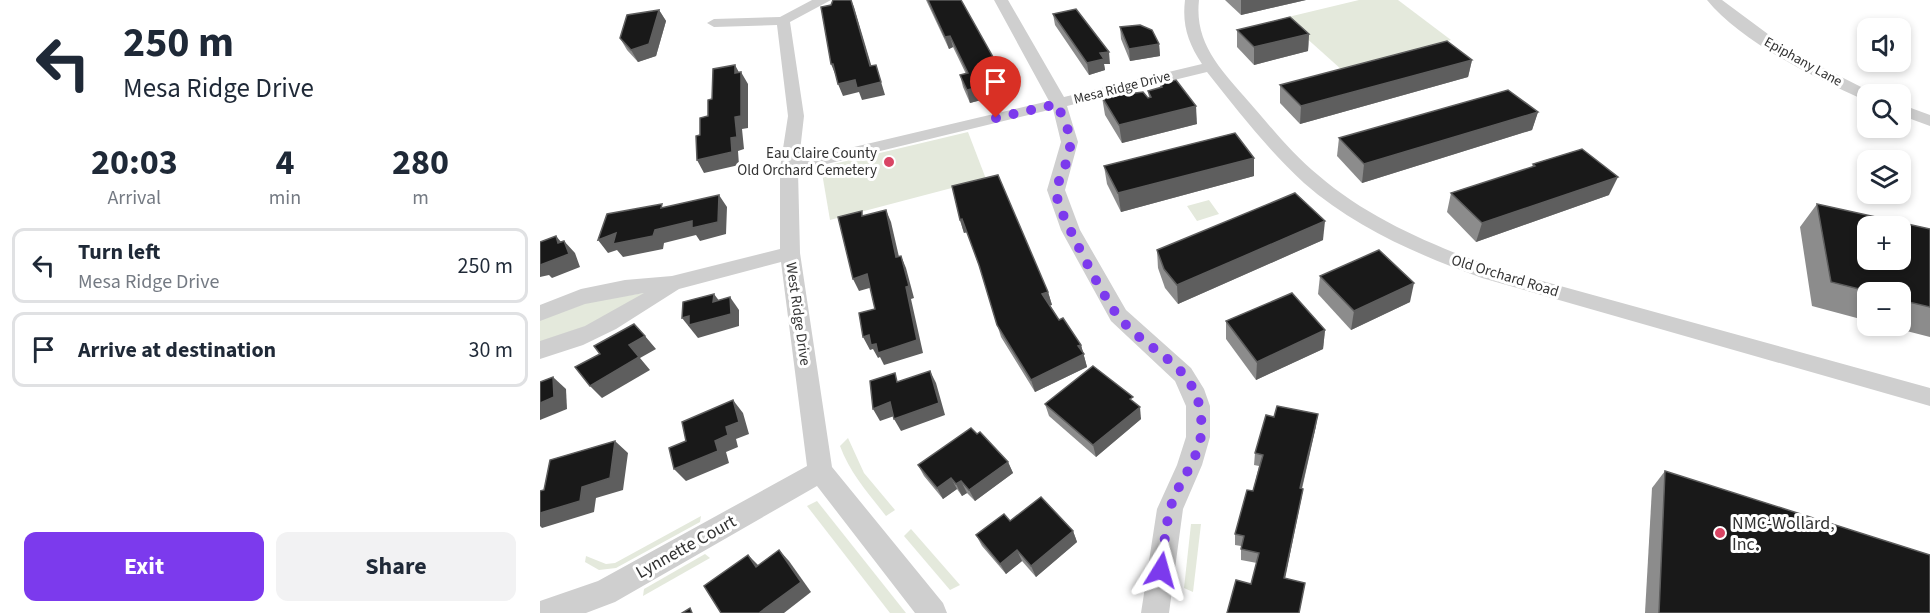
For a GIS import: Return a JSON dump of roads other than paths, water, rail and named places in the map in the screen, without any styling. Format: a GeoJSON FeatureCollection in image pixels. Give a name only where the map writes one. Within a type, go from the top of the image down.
{"type":"FeatureCollection","features":[{"type":"Feature","properties":{"kind":"street"},"geometry":{"type":"LineString","coordinates":[[714,23],[783,21],[802,9],[824,0]]}},
{"type":"Feature","properties":{"kind":"street"},"geometry":{"type":"LineString","coordinates":[[1001,0],[1057,104],[1069,134],[1070,148],[1056,183],[1060,207],[1114,310],[1131,328],[1175,363],[1190,383],[1198,405],[1201,435],[1191,464],[1171,506],[1155,613]]}},
{"type":"Feature","properties":{"kind":"street","name":"Old Orchard Road"},"geometry":{"type":"LineString","coordinates":[[1192,0],[1191,27],[1210,67],[1311,178],[1360,215],[1443,257],[1501,276],[1930,397]]}},
{"type":"Feature","properties":{"kind":"street","name":"Epiphany Lane"},"geometry":{"type":"LineString","coordinates":[[1714,0],[1753,35],[1779,52],[1857,91]]}},
{"type":"Feature","properties":{"kind":"street","name":"West Ridge Drive"},"geometry":{"type":"LineString","coordinates":[[783,21],[796,116],[789,168],[790,253],[820,471]]}},
{"type":"Feature","properties":{"kind":"street","name":"Mesa Ridge Drive"},"geometry":{"type":"LineString","coordinates":[[789,168],[1210,67]]}},
{"type":"Feature","properties":{"kind":"street"},"geometry":{"type":"LineString","coordinates":[[1911,113],[1930,121]]}},
{"type":"Feature","properties":{"kind":"street"},"geometry":{"type":"LineString","coordinates":[[540,313],[581,297],[625,287],[672,283],[790,253]]}},
{"type":"Feature","properties":{"kind":"street"},"geometry":{"type":"LineString","coordinates":[[540,350],[596,331],[640,307],[672,283]]}},
{"type":"Feature","properties":{"kind":"street"},"geometry":{"type":"LineString","coordinates":[[820,471],[933,613]]}},
{"type":"Feature","properties":{"kind":"street","name":"Lynnette Court"},"geometry":{"type":"LineString","coordinates":[[546,613],[605,592],[820,471]]}},
{"type":"Feature","properties":{"kind":"place","name":"Eau Claire County Old Orchard Cemetery"},"geometry":{"type":"Point","coordinates":[889,162]}},
{"type":"Feature","properties":{"kind":"place","name":"NMC-Wollard, Inc."},"geometry":{"type":"Point","coordinates":[1720,533]}}]}
